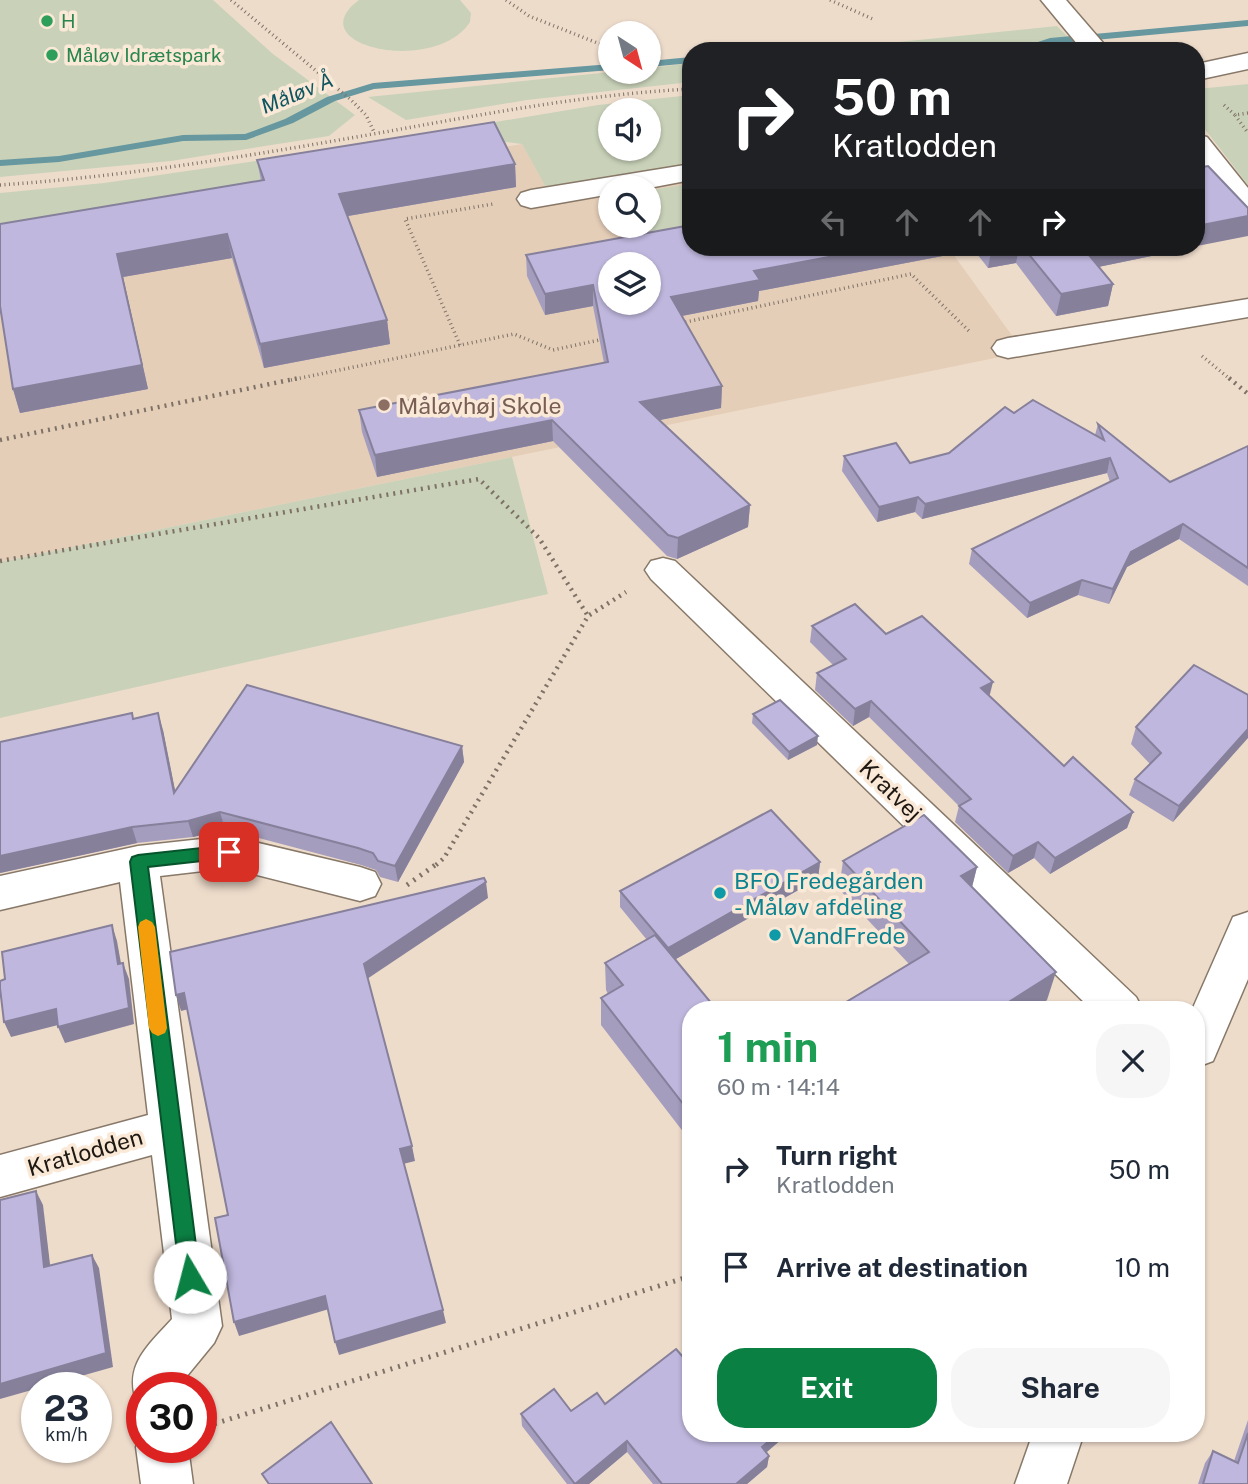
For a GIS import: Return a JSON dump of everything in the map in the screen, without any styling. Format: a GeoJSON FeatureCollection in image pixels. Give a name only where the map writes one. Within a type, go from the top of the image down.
{"type":"FeatureCollection","features":[{"type":"Feature","properties":{"kind":"street"},"geometry":{"type":"LineString","coordinates":[[1062,10],[1089,42]]}},
{"type":"Feature","properties":{"kind":"street"},"geometry":{"type":"LineString","coordinates":[[1205,70],[1248,61]]}},
{"type":"Feature","properties":{"kind":"street"},"geometry":{"type":"LineString","coordinates":[[1205,153],[1248,206]]}},
{"type":"Feature","properties":{"kind":"street"},"geometry":{"type":"LineString","coordinates":[[531,199],[682,174]]}},
{"type":"Feature","properties":{"kind":"street"},"geometry":{"type":"LineString","coordinates":[[1008,348],[1248,308]]}},
{"type":"Feature","properties":{"kind":"street","name":"Kratvej"},"geometry":{"type":"LineString","coordinates":[[663,569],[1112,1001]]}},
{"type":"Feature","properties":{"kind":"street"},"geometry":{"type":"LineString","coordinates":[[0,893],[138,862],[229,852],[360,884]]}},
{"type":"Feature","properties":{"kind":"street","name":"Kratlodden"},"geometry":{"type":"LineString","coordinates":[[138,862],[197,1326],[158,1372]]}},
{"type":"Feature","properties":{"kind":"street"},"geometry":{"type":"LineString","coordinates":[[1205,1029],[1248,929]]}},
{"type":"Feature","properties":{"kind":"street","name":"Kratlodden"},"geometry":{"type":"LineString","coordinates":[[0,1176],[171,1129]]}},
{"type":"Feature","properties":{"kind":"street"},"geometry":{"type":"LineString","coordinates":[[1041,1484],[1056,1442]]}},
{"type":"Feature","properties":{"kind":"street"},"geometry":{"type":"LineString","coordinates":[[164,1463],[167,1484]]}},
{"type":"Feature","properties":{"kind":"path"},"geometry":{"type":"LineString","coordinates":[[231,0],[350,99],[366,114],[374,132]]}},
{"type":"Feature","properties":{"kind":"path"},"geometry":{"type":"LineString","coordinates":[[506,0],[528,16],[598,43]]}},
{"type":"Feature","properties":{"kind":"path"},"geometry":{"type":"LineString","coordinates":[[830,0],[875,20]]}},
{"type":"Feature","properties":{"kind":"path"},"geometry":{"type":"LineString","coordinates":[[0,185],[45,183],[247,157],[374,132],[581,99],[682,90]]}},
{"type":"Feature","properties":{"kind":"path"},"geometry":{"type":"LineString","coordinates":[[1224,105],[1248,133]]}},
{"type":"Feature","properties":{"kind":"path"},"geometry":{"type":"LineString","coordinates":[[1235,115],[1248,113]]}},
{"type":"Feature","properties":{"kind":"path"},"geometry":{"type":"LineString","coordinates":[[440,121],[446,132]]}},
{"type":"Feature","properties":{"kind":"path"},"geometry":{"type":"LineString","coordinates":[[460,345],[405,219],[485,205]]}},
{"type":"Feature","properties":{"kind":"path"},"geometry":{"type":"LineString","coordinates":[[672,325],[911,274],[962,327],[991,345],[1008,348]]}},
{"type":"Feature","properties":{"kind":"path"},"geometry":{"type":"LineString","coordinates":[[0,440],[514,334],[553,350],[606,339]]}},
{"type":"Feature","properties":{"kind":"path"},"geometry":{"type":"LineString","coordinates":[[1212,366],[1248,394]]}},
{"type":"Feature","properties":{"kind":"path"},"geometry":{"type":"LineString","coordinates":[[0,561],[479,479],[539,538],[588,616]]}},
{"type":"Feature","properties":{"kind":"path"},"geometry":{"type":"LineString","coordinates":[[360,884],[398,889],[420,878],[444,858],[588,616],[663,569]]}},
{"type":"Feature","properties":{"kind":"path"},"geometry":{"type":"LineString","coordinates":[[217,1423],[682,1279]]}},
{"type":"Feature","properties":{"kind":"shaded area","name":"Måløvhøj Skole"},"geometry":{"type":"Polygon","coordinates":[[[522,144],[548,189],[598,181],[598,238],[661,238],[661,175],[631,175],[682,167],[682,256],[955,256],[1024,352],[0,562],[0,228],[522,144]]]}},
{"type":"Feature","properties":{"kind":"green space"},"geometry":{"type":"Polygon","coordinates":[[[0,0],[213,0],[273,54],[355,115],[329,136],[171,161],[0,177],[0,0]]]}},
{"type":"Feature","properties":{"kind":"green space"},"geometry":{"type":"Polygon","coordinates":[[[359,0],[460,0],[471,13],[470,22],[453,38],[429,48],[403,51],[378,48],[358,41],[345,30],[345,16],[359,0]]]}},
{"type":"Feature","properties":{"kind":"green space"},"geometry":{"type":"Polygon","coordinates":[[[1057,26],[1073,42],[898,42],[1057,26]]]}},
{"type":"Feature","properties":{"kind":"green space"},"geometry":{"type":"Polygon","coordinates":[[[682,64],[682,83],[527,100],[406,120],[368,97],[598,73],[598,84],[662,84],[662,66],[682,64]]]}},
{"type":"Feature","properties":{"kind":"green space"},"geometry":{"type":"Polygon","coordinates":[[[1248,84],[1248,185],[1205,129],[1205,88],[1248,84]]]}},
{"type":"Feature","properties":{"kind":"green space"},"geometry":{"type":"Polygon","coordinates":[[[682,96],[682,166],[631,175],[598,175],[598,180],[547,189],[522,144],[505,142],[500,136],[381,141],[598,105],[598,161],[661,161],[661,98],[682,96]]]}},
{"type":"Feature","properties":{"kind":"green space"},"geometry":{"type":"Polygon","coordinates":[[[319,152],[328,172],[0,249],[0,193],[104,183],[319,152]]]}},
{"type":"Feature","properties":{"kind":"green space"},"geometry":{"type":"Polygon","coordinates":[[[682,185],[682,248],[659,252],[635,252],[626,238],[661,238],[661,188],[682,185]]]}},
{"type":"Feature","properties":{"kind":"green space"},"geometry":{"type":"Polygon","coordinates":[[[512,457],[548,594],[0,718],[0,562],[512,457]]]}},
{"type":"Feature","properties":{"kind":"building"},"geometry":{"type":"Polygon","coordinates":[[[494,122],[515,164],[339,194],[387,320],[260,344],[227,234],[117,254],[142,365],[13,389],[0,306],[0,224],[264,180],[257,160],[494,122]]]}},
{"type":"Feature","properties":{"kind":"building"},"geometry":{"type":"Polygon","coordinates":[[[1208,166],[1248,208],[1248,216],[1205,224],[1205,167],[1208,166]]]}},
{"type":"Feature","properties":{"kind":"building"},"geometry":{"type":"Polygon","coordinates":[[[682,227],[682,256],[834,256],[754,271],[760,280],[671,297],[722,386],[640,402],[750,505],[678,538],[668,535],[552,420],[375,455],[359,410],[608,362],[599,315],[661,315],[661,252],[598,252],[598,311],[593,285],[545,294],[526,255],[620,238],[661,238],[661,230],[682,227]]]}},
{"type":"Feature","properties":{"kind":"building"},"geometry":{"type":"Polygon","coordinates":[[[1030,256],[1090,256],[1113,284],[1061,294],[1030,256]]]}},
{"type":"Feature","properties":{"kind":"building"},"geometry":{"type":"Polygon","coordinates":[[[1033,400],[1104,440],[1098,424],[1170,482],[1248,446],[1248,568],[1183,524],[1131,552],[1113,589],[1082,580],[1030,603],[972,549],[1118,478],[1110,458],[925,504],[918,497],[879,507],[844,456],[896,443],[910,463],[949,453],[1005,407],[1014,413],[1033,400]]]}},
{"type":"Feature","properties":{"kind":"building"},"geometry":{"type":"Polygon","coordinates":[[[855,604],[886,634],[922,616],[993,682],[981,688],[1064,766],[1073,757],[1133,812],[1055,858],[1038,842],[1013,856],[959,806],[971,799],[871,701],[855,709],[817,673],[846,659],[812,626],[855,604]]]}},
{"type":"Feature","properties":{"kind":"building"},"geometry":{"type":"Polygon","coordinates":[[[1194,665],[1248,695],[1248,729],[1179,806],[1135,779],[1161,753],[1136,727],[1194,665]]]}},
{"type":"Feature","properties":{"kind":"building"},"geometry":{"type":"Polygon","coordinates":[[[247,685],[462,746],[395,866],[378,861],[373,853],[358,848],[220,812],[188,821],[132,827],[0,856],[0,742],[132,713],[133,719],[158,713],[174,793],[247,685]]]}},
{"type":"Feature","properties":{"kind":"building"},"geometry":{"type":"Polygon","coordinates":[[[780,700],[818,736],[789,752],[753,714],[780,700]]]}},
{"type":"Feature","properties":{"kind":"building","name":"BFO Fredegården - Måløv afdeling"},"geometry":{"type":"Polygon","coordinates":[[[771,810],[820,862],[668,948],[620,891],[771,810]]]}},
{"type":"Feature","properties":{"kind":"building"},"geometry":{"type":"Polygon","coordinates":[[[924,815],[977,867],[961,876],[1056,972],[1010,1001],[848,1001],[929,952],[843,861],[924,815]]]}},
{"type":"Feature","properties":{"kind":"building"},"geometry":{"type":"Polygon","coordinates":[[[484,878],[486,882],[364,964],[412,1146],[400,1149],[443,1310],[335,1342],[325,1296],[234,1322],[215,1218],[228,1215],[184,993],[176,995],[170,952],[484,878]]]}},
{"type":"Feature","properties":{"kind":"building"},"geometry":{"type":"Polygon","coordinates":[[[112,925],[118,964],[123,963],[129,1008],[58,1027],[56,1009],[4,1022],[0,988],[0,981],[5,979],[2,952],[112,925]]]}},
{"type":"Feature","properties":{"kind":"building"},"geometry":{"type":"Polygon","coordinates":[[[655,935],[710,1001],[682,1001],[682,1102],[601,998],[623,985],[605,963],[655,935]]]}},
{"type":"Feature","properties":{"kind":"building"},"geometry":{"type":"Polygon","coordinates":[[[36,1191],[44,1267],[92,1255],[106,1353],[41,1372],[21,1372],[21,1378],[0,1384],[0,1200],[36,1191]]]}},
{"type":"Feature","properties":{"kind":"building"},"geometry":{"type":"Polygon","coordinates":[[[676,1349],[682,1356],[682,1442],[768,1442],[762,1447],[769,1456],[736,1484],[662,1484],[627,1441],[575,1484],[521,1414],[554,1389],[571,1411],[597,1393],[605,1404],[676,1349]]]}},
{"type":"Feature","properties":{"kind":"building"},"geometry":{"type":"Polygon","coordinates":[[[331,1422],[372,1484],[269,1484],[262,1474],[331,1422]]]}},
{"type":"Feature","properties":{"kind":"building"},"geometry":{"type":"Polygon","coordinates":[[[1248,1433],[1248,1484],[1203,1484],[1213,1451],[1238,1463],[1248,1433]]]}},
{"type":"Feature","properties":{"kind":"waterway","name":"Måløv Å"},"geometry":{"type":"LineString","coordinates":[[1047,42],[1248,23]]}},
{"type":"Feature","properties":{"kind":"waterway","name":"Måløv Å"},"geometry":{"type":"LineString","coordinates":[[662,63],[682,61]]}},
{"type":"Feature","properties":{"kind":"waterway","name":"Måløv Å"},"geometry":{"type":"LineString","coordinates":[[0,163],[59,159],[183,138],[246,137],[289,121],[331,99],[373,86],[598,68]]}},
{"type":"Feature","properties":{"kind":"slow traffic"},"geometry":{"type":"LineString","coordinates":[[146,927],[158,1028]]}},
{"type":"Feature","properties":{"kind":"place","name":"H"},"geometry":{"type":"Point","coordinates":[47,21]}},
{"type":"Feature","properties":{"kind":"place","name":"Måløv Idrætspark"},"geometry":{"type":"Point","coordinates":[52,55]}},
{"type":"Feature","properties":{"kind":"place","name":"Måløvhøj Skole"},"geometry":{"type":"Point","coordinates":[384,405]}},
{"type":"Feature","properties":{"kind":"place","name":"BFO Fredegården - Måløv afdeling"},"geometry":{"type":"Point","coordinates":[720,893]}},
{"type":"Feature","properties":{"kind":"place","name":"VandFrede"},"geometry":{"type":"Point","coordinates":[775,935]}},
{"type":"Feature","properties":{"kind":"route"},"geometry":{"type":"LineString","coordinates":[[190,1277],[138,862],[229,852]]}}]}
